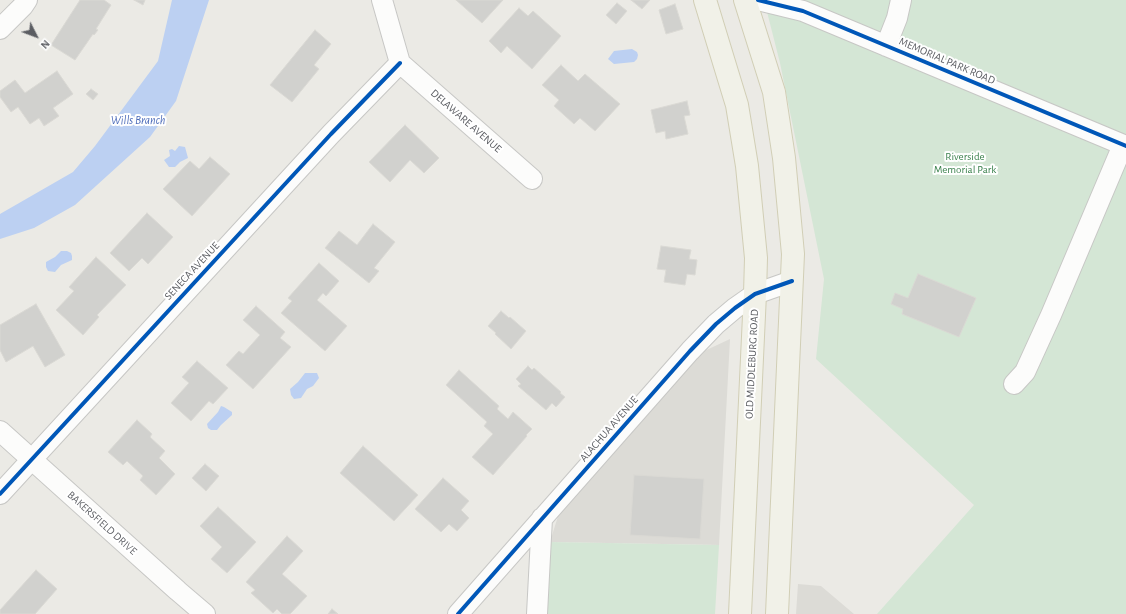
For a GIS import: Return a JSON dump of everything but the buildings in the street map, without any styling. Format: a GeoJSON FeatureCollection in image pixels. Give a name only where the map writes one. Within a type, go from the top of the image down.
{"type":"FeatureCollection","features":[{"type":"Feature","properties":{"kind":"main road","name":"OLD MIDDLEBURG ROAD"},"geometry":{"type":"LineString","coordinates":[[705,0],[738,105],[747,166],[755,250],[755,294],[740,614]]}},
{"type":"Feature","properties":{"kind":"main road"},"geometry":{"type":"LineString","coordinates":[[745,0],[774,92],[784,165],[793,254],[777,614]]}},
{"type":"Feature","properties":{"kind":"street"},"geometry":{"type":"LineString","coordinates":[[0,29],[24,6],[27,0]]}},
{"type":"Feature","properties":{"kind":"street"},"geometry":{"type":"LineString","coordinates":[[382,0],[400,63]]}},
{"type":"Feature","properties":{"kind":"street","name":"MEMORIAL PARK ROAD"},"geometry":{"type":"LineString","coordinates":[[758,0],[803,11],[1125,145]]}},
{"type":"Feature","properties":{"kind":"street"},"geometry":{"type":"LineString","coordinates":[[886,46],[897,18],[901,0]]}},
{"type":"Feature","properties":{"kind":"street","name":"DELAWARE AVENUE"},"geometry":{"type":"LineString","coordinates":[[400,63],[532,179]]}},
{"type":"Feature","properties":{"kind":"street","name":"SENECA AVENUE"},"geometry":{"type":"LineString","coordinates":[[0,494],[326,140],[400,63]]}},
{"type":"Feature","properties":{"kind":"street"},"geometry":{"type":"LineString","coordinates":[[1014,384],[1025,372],[1125,145]]}},
{"type":"Feature","properties":{"kind":"street","name":"ALACHUA AVENUE"},"geometry":{"type":"LineString","coordinates":[[458,614],[690,351],[716,324],[755,294],[792,281]]}},
{"type":"Feature","properties":{"kind":"street","name":"BAKERSFIELD DRIVE"},"geometry":{"type":"LineString","coordinates":[[0,430],[205,614]]}},
{"type":"Feature","properties":{"kind":"street"},"geometry":{"type":"LineString","coordinates":[[537,614],[542,518]]}},
{"type":"Feature","properties":{"kind":"shaded area"},"geometry":{"type":"Polygon","coordinates":[[[730,339],[719,545],[550,542],[559,513],[700,353],[730,339]]]}},
{"type":"Feature","properties":{"kind":"shaded area"},"geometry":{"type":"Polygon","coordinates":[[[798,584],[821,586],[854,614],[796,614],[798,584]]]}},
{"type":"Feature","properties":{"kind":"green space","name":"Riverside Memorial Park"},"geometry":{"type":"Polygon","coordinates":[[[764,0],[1126,0],[1126,614],[877,614],[974,505],[816,359],[824,279],[780,63],[764,0]]]}},
{"type":"Feature","properties":{"kind":"green space"},"geometry":{"type":"Polygon","coordinates":[[[550,542],[719,545],[715,614],[546,614],[550,542]]]}},
{"type":"Feature","properties":{"kind":"water","name":"Wills Branch"},"geometry":{"type":"Polygon","coordinates":[[[172,0],[209,0],[176,101],[150,137],[75,205],[34,228],[0,239],[0,214],[73,172],[95,146],[158,61],[172,0]]]}},
{"type":"Feature","properties":{"kind":"water"},"geometry":{"type":"Polygon","coordinates":[[[632,49],[637,52],[638,55],[634,62],[614,64],[608,59],[614,51],[632,49]]]}},
{"type":"Feature","properties":{"kind":"water"},"geometry":{"type":"Polygon","coordinates":[[[179,146],[185,147],[188,158],[180,162],[175,167],[169,167],[164,160],[170,156],[169,150],[172,149],[175,151],[179,146]]]}},
{"type":"Feature","properties":{"kind":"water"},"geometry":{"type":"Polygon","coordinates":[[[61,251],[71,253],[72,260],[61,265],[55,272],[48,271],[46,262],[55,257],[61,251]]]}},
{"type":"Feature","properties":{"kind":"water"},"geometry":{"type":"Polygon","coordinates":[[[305,373],[317,373],[319,378],[313,386],[307,389],[301,398],[294,399],[291,395],[290,389],[305,373]]]}},
{"type":"Feature","properties":{"kind":"water"},"geometry":{"type":"Polygon","coordinates":[[[221,406],[232,412],[232,415],[217,430],[211,430],[208,428],[207,424],[218,412],[221,406]]]}},
{"type":"Feature","properties":{"kind":"cycle path"},"geometry":{"type":"LineString","coordinates":[[758,0],[803,11],[1126,146]]}},
{"type":"Feature","properties":{"kind":"cycle path"},"geometry":{"type":"LineString","coordinates":[[0,494],[331,134],[400,63]]}},
{"type":"Feature","properties":{"kind":"cycle path"},"geometry":{"type":"LineString","coordinates":[[458,614],[690,351],[716,324],[755,294],[792,281]]}}]}
